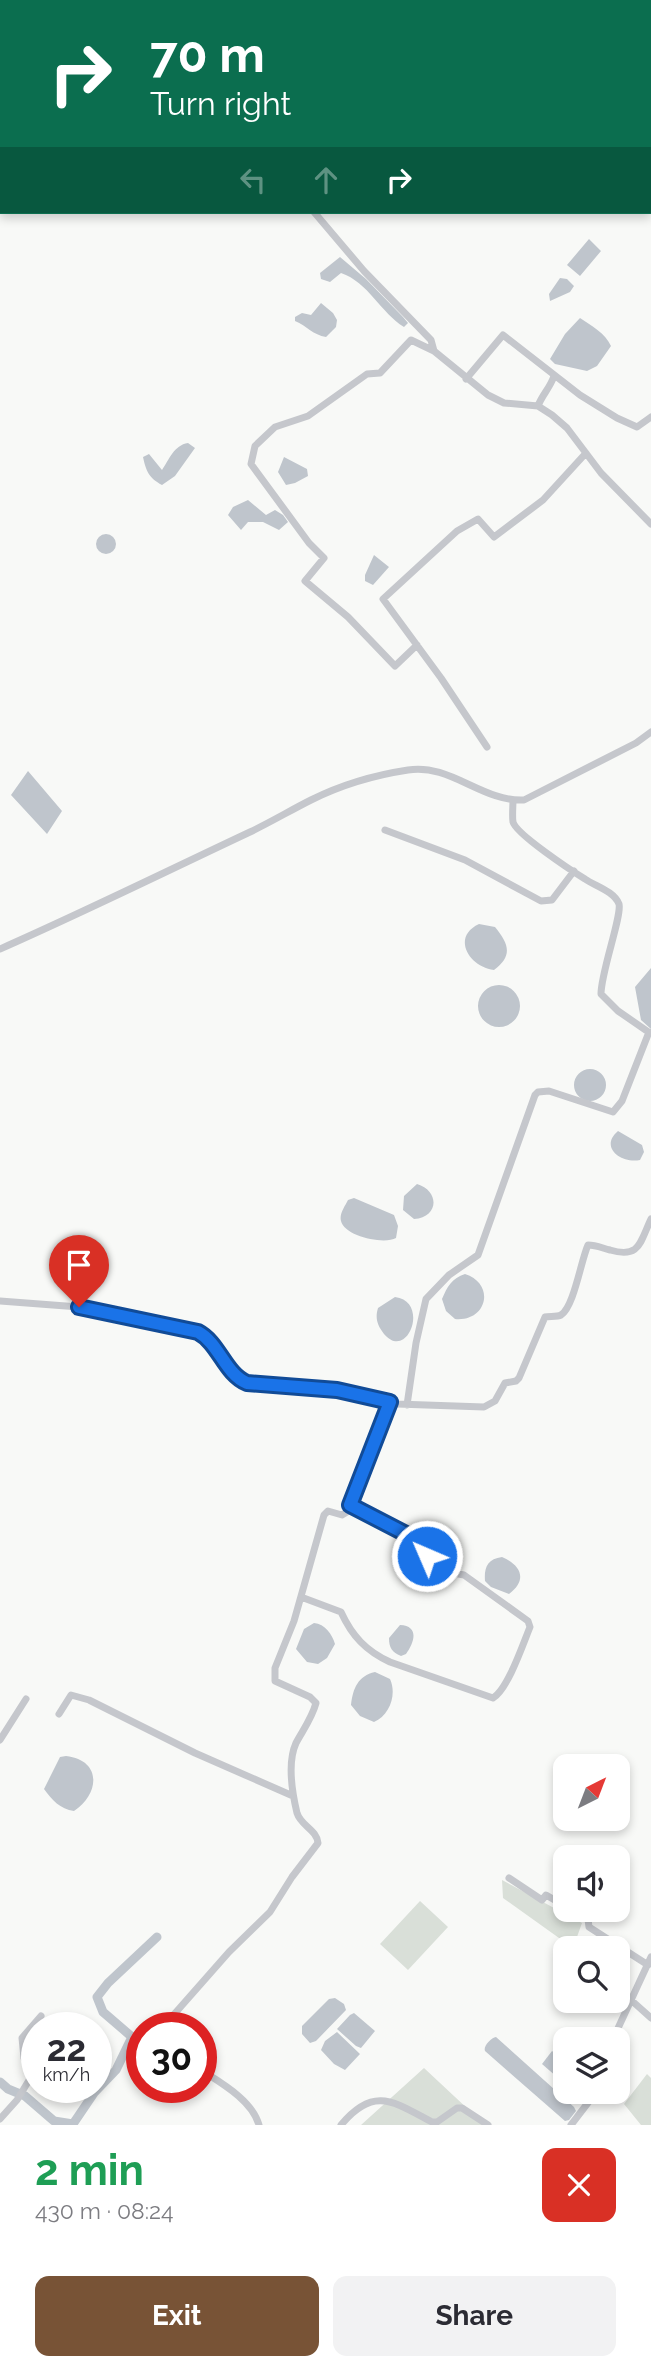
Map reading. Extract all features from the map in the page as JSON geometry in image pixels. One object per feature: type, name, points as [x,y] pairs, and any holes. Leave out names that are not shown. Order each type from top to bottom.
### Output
[{"type":"street","points":[[316,214],[363,271],[431,340],[434,351]]},
{"type":"street","points":[[466,379],[503,335],[554,376],[617,418],[637,427],[651,417]]},
{"type":"street","points":[[417,645],[396,666],[348,617],[304,581],[324,558],[309,543],[251,464],[255,446],[275,427],[308,416],[367,374],[380,373],[411,340],[434,351],[488,395],[504,402],[538,406],[567,428],[601,473],[651,524]]},
{"type":"street","points":[[538,406],[550,388],[554,376]]},
{"type":"street","points":[[487,747],[383,599],[457,531],[478,519],[494,537],[543,500],[586,453]]},
{"type":"street","points":[[0,949],[144,884],[313,799],[365,779],[408,770],[435,769],[513,804],[529,799],[565,777],[636,743],[651,732]]},
{"type":"street","points":[[407,1405],[426,1299],[449,1275],[478,1255],[535,1095],[549,1091],[613,1112],[622,1101],[650,1033],[618,1011],[601,994],[619,906],[617,900],[519,830],[513,822],[513,804]]},
{"type":"street","points":[[385,830],[465,860],[541,901],[552,900],[574,871]]},
{"type":"street","points":[[0,1301],[79,1307],[198,1332],[209,1340],[242,1381],[259,1385],[337,1390],[407,1405],[488,1406],[495,1401],[505,1383],[519,1378],[545,1317],[564,1312],[588,1245],[620,1253],[633,1252],[651,1219]]},
{"type":"street","points":[[176,2012],[229,1952],[270,1912],[292,1877],[316,1847],[317,1837],[298,1818],[293,1796],[292,1752],[316,1703],[310,1697],[279,1683],[274,1677],[275,1668],[294,1621],[324,1515],[328,1511],[342,1515],[347,1512],[390,1402]]},
{"type":"street","points":[[301,1597],[341,1612],[359,1642],[376,1656],[390,1662],[493,1698],[506,1680],[530,1627],[528,1621],[464,1574],[453,1573],[440,1567],[415,1548],[406,1534],[350,1505]]},
{"type":"street","points":[[59,1714],[71,1695],[89,1700],[206,1758],[293,1796]]},
{"type":"street","points":[[0,1740],[26,1699]]},
{"type":"street","points":[[509,1878],[542,1899],[546,1895],[553,1899]]},
{"type":"street","points":[[588,1922],[589,1927],[649,1961],[619,2027]]},
{"type":"street","points":[[631,2000],[651,2018]]},
{"type":"street","points":[[217,2081],[250,2109],[259,2125]]},
{"type":"street","points":[[0,2119],[21,2091]]},
{"type":"street","points":[[341,2125],[349,2115],[363,2106],[383,2099],[396,2102],[432,2122],[437,2122],[457,2108],[462,2108],[488,2125]]},
{"type":"street","points":[[572,2125],[587,2104]]},
{"type":"shaded area","points":[[589,239],[601,251],[580,276],[567,265]]},
{"type":"shaded area","points":[[340,257],[403,317],[408,323],[404,327],[351,277],[341,273],[330,282],[321,279],[320,273]]},
{"type":"shaded area","points":[[560,278],[567,279],[574,286],[570,292],[550,301],[549,294]]},
{"type":"shaded area","points":[[321,303],[337,320],[336,327],[326,337],[295,321],[295,317],[302,313],[311,315]]},
{"type":"shaded area","points":[[580,318],[602,334],[611,346],[597,366],[587,371],[555,364],[550,359],[565,334]]},
{"type":"shaded area","points":[[188,443],[195,448],[175,476],[162,485],[151,477],[143,457],[149,454],[162,470],[175,450]]},
{"type":"shaded area","points":[[284,457],[307,469],[308,476],[286,485],[278,472]]},
{"type":"shaded area","points":[[248,500],[266,515],[275,510],[288,522],[279,530],[263,522],[248,522],[241,530],[228,515],[233,507]]},
{"type":"shaded area","points":[[106,534],[113,537],[116,544],[113,551],[106,554],[99,551],[96,544],[99,537]]},
{"type":"shaded area","points":[[374,555],[389,567],[373,585],[365,581],[365,575]]},
{"type":"shaded area","points":[[28,771],[62,811],[47,834],[11,795]]},
{"type":"shaded area","points":[[479,924],[495,927],[506,944],[504,960],[494,970],[477,963],[467,951],[466,936]]},
{"type":"shaded area","points":[[651,968],[651,1029],[641,1020],[635,987]]},
{"type":"shaded area","points":[[499,985],[514,991],[520,1006],[514,1021],[499,1027],[484,1021],[478,1006],[484,991]]},
{"type":"shaded area","points":[[590,1069],[601,1074],[606,1085],[601,1096],[590,1101],[579,1096],[574,1085],[579,1074]]},
{"type":"shaded area","points":[[618,1131],[642,1145],[644,1152],[640,1160],[633,1161],[615,1153],[611,1143]]},
{"type":"shaded area","points":[[417,1184],[430,1192],[433,1203],[428,1214],[414,1219],[403,1210],[404,1196]]},
{"type":"shaded area","points":[[354,1198],[394,1215],[398,1226],[396,1238],[374,1240],[349,1231],[341,1218],[348,1200]]},
{"type":"shaded area","points":[[465,1274],[481,1286],[484,1301],[474,1315],[455,1319],[446,1311],[442,1299],[450,1284]]},
{"type":"shaded area","points":[[395,1297],[406,1301],[413,1318],[412,1328],[401,1341],[393,1341],[384,1334],[377,1318],[378,1308]]},
{"type":"shaded area","points":[[502,1557],[514,1564],[520,1573],[519,1583],[509,1594],[491,1587],[485,1581],[488,1565]]},
{"type":"shaded area","points":[[314,1623],[328,1630],[335,1644],[327,1658],[318,1664],[307,1662],[296,1649],[304,1629]]},
{"type":"shaded area","points":[[400,1625],[410,1628],[414,1636],[409,1650],[401,1656],[392,1649],[389,1638]]},
{"type":"shaded area","points":[[375,1672],[390,1679],[393,1691],[388,1709],[374,1722],[360,1716],[351,1705],[357,1684],[364,1676]]},
{"type":"shaded area","points":[[66,1756],[86,1764],[93,1779],[89,1796],[74,1811],[57,1803],[44,1789],[60,1757]]},
{"type":"shaded area","points":[[502,1880],[553,1907],[553,1922],[582,1923],[577,1936],[556,1936],[503,1898]]},
{"type":"shaded area","points":[[420,1901],[448,1927],[408,1970],[380,1944]]},
{"type":"shaded area","points":[[335,1998],[344,2004],[346,2010],[316,2041],[310,2043],[302,2034],[302,2026],[329,1999]]},
{"type":"shaded area","points":[[354,2013],[375,2031],[361,2048],[337,2029]]},
{"type":"shaded area","points":[[337,2032],[360,2054],[345,2070],[334,2064],[321,2050],[325,2041]]},
{"type":"shaded area","points":[[496,2037],[553,2088],[553,2104],[571,2104],[574,2107],[576,2111],[569,2120],[565,2121],[485,2051]]},
{"type":"shaded area","points":[[552,2051],[553,2052],[553,2074],[542,2064]]},
{"type":"shaded area","points":[[424,2068],[485,2125],[361,2125]]},
{"type":"shaded area","points":[[647,2074],[651,2078],[651,2125],[641,2125],[624,2104],[630,2104],[630,2096]]},
{"type":"waterway","points":[[0,2082],[8,2089],[25,2096],[54,2121],[73,2124],[94,2093],[116,2070],[132,2037],[103,2012],[97,1997],[108,1983],[157,1937]]},
{"type":"route","points":[[79,1307],[205,1335],[237,1377],[247,1383],[337,1390],[390,1402],[350,1505],[406,1534],[415,1548],[427,1556]]}]
